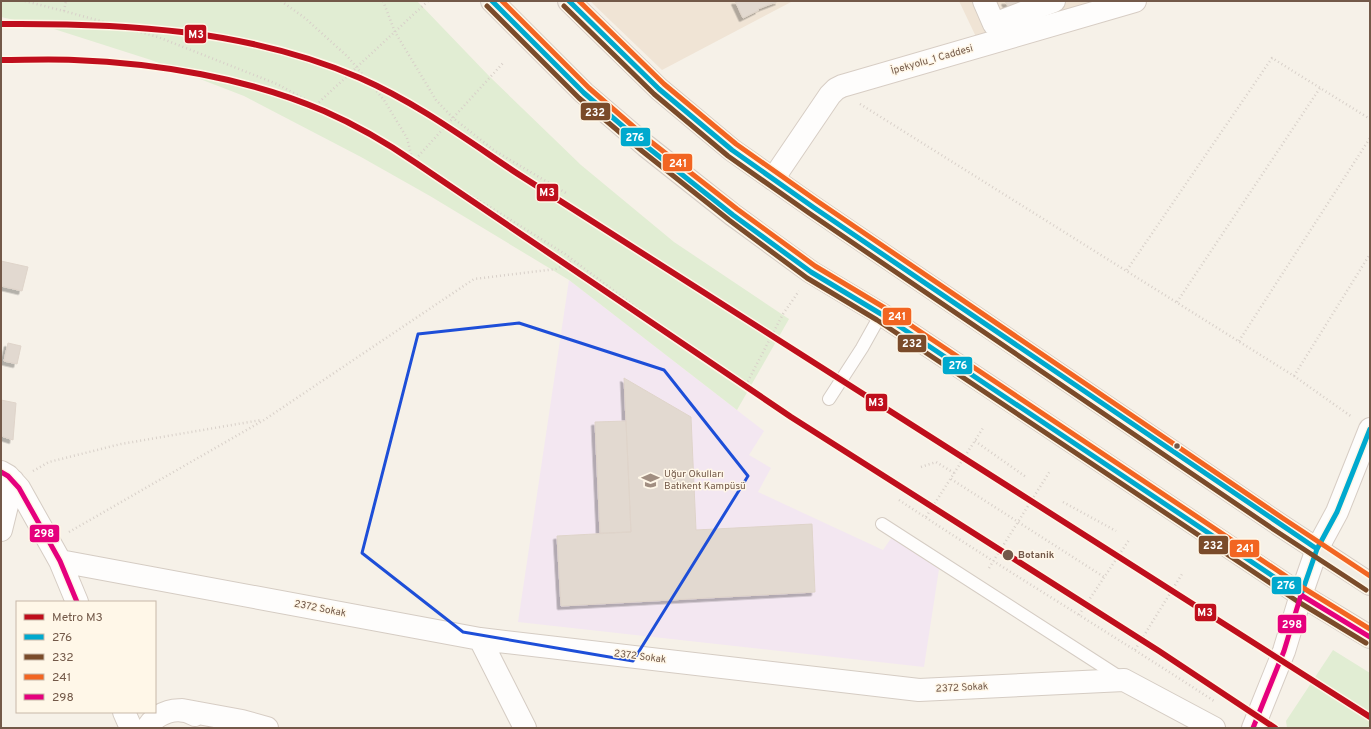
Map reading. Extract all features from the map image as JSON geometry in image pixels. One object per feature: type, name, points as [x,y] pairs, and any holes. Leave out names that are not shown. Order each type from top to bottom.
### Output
[{"type":"main road","points":[[492,1],[584,93],[640,142],[733,215],[811,272],[881,314],[1300,595],[1370,637]]},
{"type":"main road","points":[[569,1],[659,89],[732,150],[1267,516],[1370,584]]},
{"type":"street","points":[[984,1],[994,24],[1054,1]]},
{"type":"street","name":"İpekyolu_1 Caddesi","points":[[836,89],[1134,1]]},
{"type":"street","points":[[773,179],[812,120],[836,89]]},
{"type":"street","points":[[1253,728],[1284,651],[1300,595],[1317,549],[1337,512],[1370,429]]},
{"type":"street","points":[[1,530],[7,477]]},
{"type":"street","points":[[7,477],[18,488],[55,552],[77,601]]},
{"type":"street","name":"2372 Sokak","points":[[55,552],[480,639],[919,690],[1124,680]]},
{"type":"street","points":[[480,639],[525,728]]},
{"type":"street","points":[[1124,680],[1214,728]]},
{"type":"street","points":[[169,708],[193,714],[203,720],[209,728]]},
{"type":"street","points":[[147,728],[150,723],[169,708],[242,721],[267,728]]},
{"type":"street","points":[[124,713],[131,728]]},
{"type":"lane","points":[[829,400],[862,348],[881,314]]},
{"type":"lane","points":[[882,524],[1124,680]]},
{"type":"path","points":[[25,1],[165,40],[277,84],[351,124],[490,207],[573,260],[652,320],[740,381],[748,381],[783,314],[811,272]]},
{"type":"path","points":[[64,11],[66,1]]},
{"type":"path","points":[[281,1],[305,18],[348,57],[384,100],[407,138],[413,162]]},
{"type":"path","points":[[383,1],[395,32],[436,100],[453,118],[495,152],[566,193]]},
{"type":"path","points":[[316,105],[428,1]]},
{"type":"path","points":[[1126,270],[1272,58],[1370,119]]},
{"type":"path","points":[[413,162],[503,63]]},
{"type":"path","points":[[1177,302],[1320,88]]},
{"type":"path","points":[[836,89],[1294,376],[1370,429]]},
{"type":"path","points":[[1239,341],[1370,138]]},
{"type":"path","points":[[1294,376],[1370,254]]},
{"type":"path","points":[[55,552],[264,420],[474,279],[556,269],[573,260]]},
{"type":"path","points":[[7,477],[49,462],[107,447],[264,420]]},
{"type":"path","points":[[926,518],[983,428]]},
{"type":"path","points":[[975,441],[1026,477]]},
{"type":"path","points":[[921,467],[936,462],[954,473]]},
{"type":"path","points":[[989,568],[1050,470]]},
{"type":"path","points":[[951,479],[1104,577]]},
{"type":"path","points":[[899,500],[993,562],[1080,615],[1199,691]]},
{"type":"path","points":[[1063,502],[1116,531]]},
{"type":"path","points":[[1080,615],[1129,540]]},
{"type":"path","points":[[1117,558],[1172,591]]},
{"type":"path","points":[[1135,650],[1182,574]]},
{"type":"highlighted area","points":[[519,323],[664,370],[748,476],[633,661],[463,632],[362,553],[418,334]]},
{"type":"shaded area","points":[[590,1],[793,1],[662,70]]},
{"type":"shaded area","points":[[959,1],[1098,1],[978,41]]},
{"type":"shaded area","name":"Uğur Okulları Batıkent Kampüsü","points":[[569,280],[764,431],[749,455],[771,468],[758,492],[883,550],[892,537],[939,569],[924,667],[518,622]]},
{"type":"green space","points":[[1,1],[417,1],[490,77],[581,165],[674,242],[789,319],[737,410],[569,280],[430,196],[361,157],[244,96],[151,60],[54,29],[1,17]]},
{"type":"green space","points":[[1333,650],[1370,673],[1370,728],[1287,728],[1286,721]]},
{"type":"building","points":[[735,1],[779,1],[758,9],[759,10],[743,18]]},
{"type":"building","points":[[1005,1],[1034,1],[1011,12]]},
{"type":"building","points":[[1,261],[28,267],[22,291],[1,286]]},
{"type":"building","points":[[8,343],[21,346],[17,364],[4,361]]},
{"type":"building","points":[[624,378],[691,417],[696,530],[812,524],[815,592],[561,606],[557,536],[631,532]]},
{"type":"building","points":[[1,400],[16,403],[13,440],[1,436]]},
{"type":"building","points":[[626,421],[631,532],[600,533],[595,422]]},
{"type":"metro line","name":"M3","points":[[1,24],[93,25],[184,32],[229,39],[273,49],[317,62],[360,78],[381,88],[422,110],[518,174],[1370,717]]},
{"type":"metro line","name":"M3","points":[[1,60],[65,60],[105,62],[201,74],[233,81],[295,99],[360,128],[383,141],[791,417],[1159,651],[1275,728]]},
{"type":"transit line","name":"276","points":[[492,1],[584,93],[646,146],[733,215],[811,272],[881,314],[1301,595],[1317,549],[1337,512],[1370,429]]},
{"type":"transit line","name":"241","points":[[502,1],[589,88],[650,141],[737,209],[815,266],[885,308],[1305,589],[1370,629]]},
{"type":"transit line","name":"276","points":[[569,1],[659,89],[732,150],[813,207],[1317,549]]},
{"type":"transit line","name":"241","points":[[579,1],[664,84],[736,144],[817,201],[1370,576]]},
{"type":"transit line","name":"232","points":[[487,6],[579,98],[642,151],[729,220],[807,278],[877,320],[1297,601],[1366,643]]},
{"type":"transit line","name":"232","points":[[564,6],[654,94],[728,156],[809,213],[1276,531],[1366,590]]},
{"type":"transit line","name":"298","points":[[1,472],[8,476],[19,488],[60,561],[77,601]]},
{"type":"transit line","name":"298","points":[[1253,728],[1284,651],[1301,595],[1370,637]]},
{"type":"place","name":"Uğur Okulları Batıkent Kampüsü","points":[[651,480]]},
{"type":"place","name":"Botanik","points":[[1008,555]]}]
